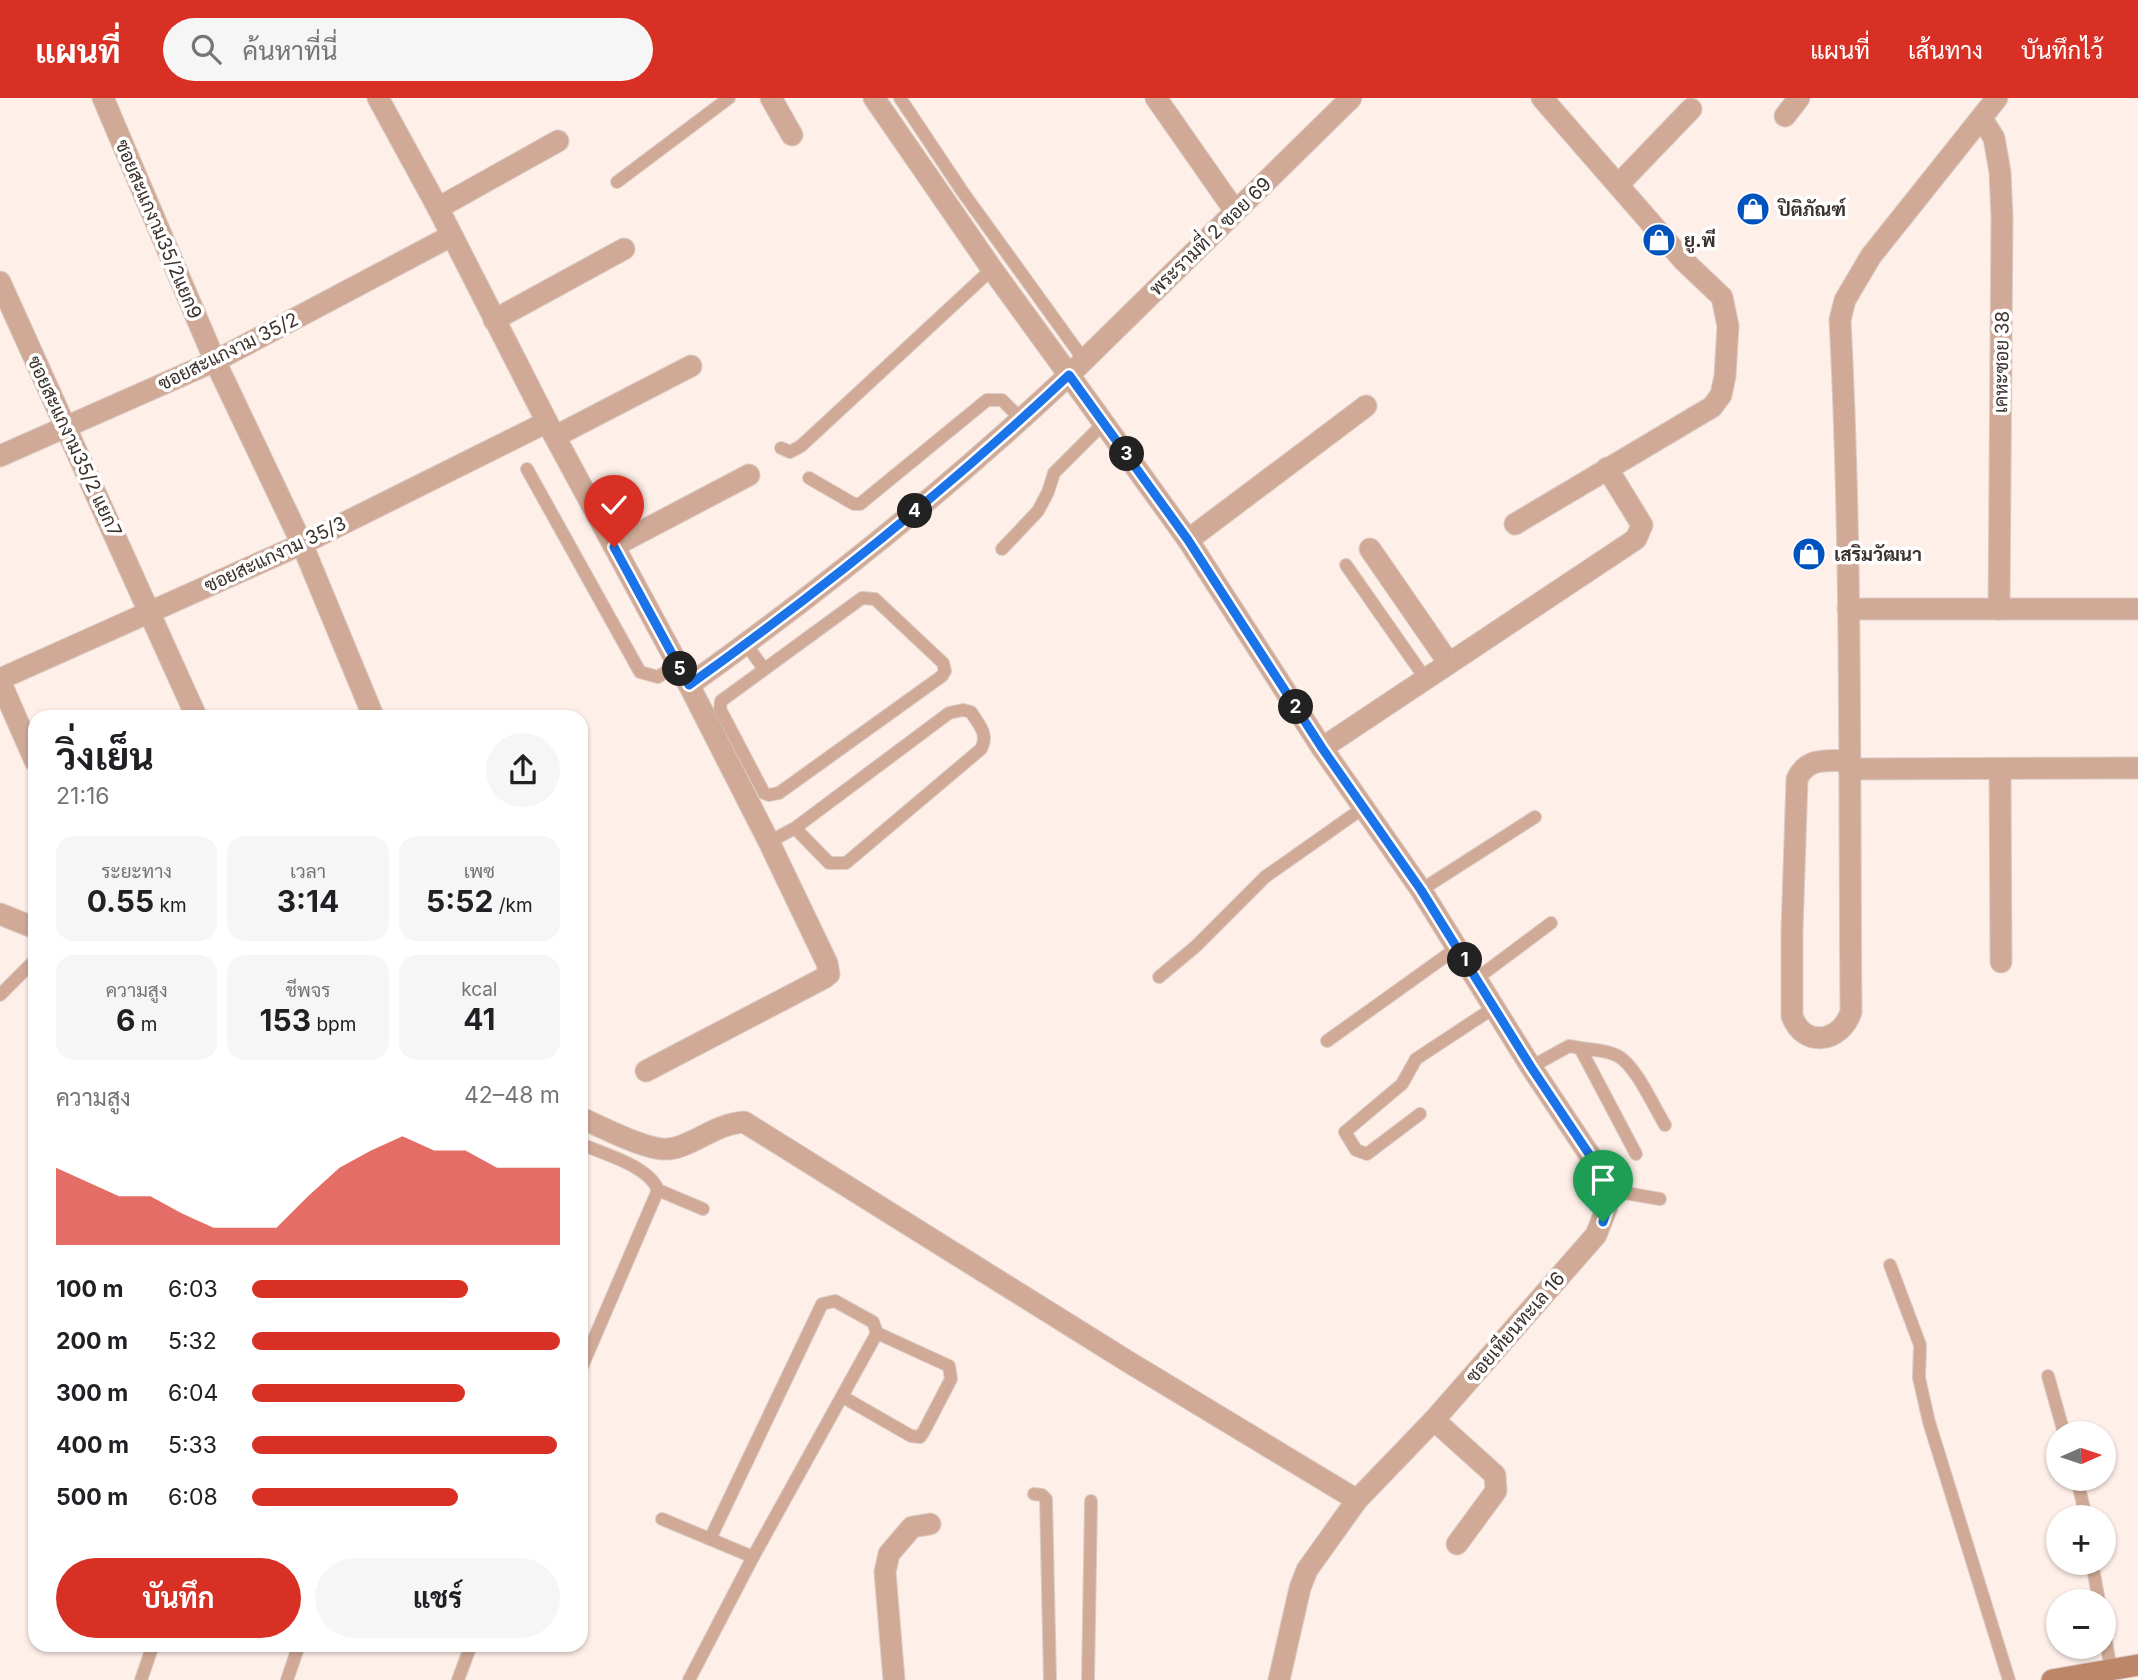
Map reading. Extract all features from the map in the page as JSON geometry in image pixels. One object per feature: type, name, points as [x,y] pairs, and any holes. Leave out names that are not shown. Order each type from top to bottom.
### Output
[{"type":"main road","points":[[2052,1680],[2138,1665]]},
{"type":"street","name":"ซอยสะแกงาม35/2แยก9","points":[[103,98],[215,361],[302,544],[371,710]]},
{"type":"street","points":[[379,98],[551,429],[689,685],[827,963],[829,974],[824,978],[646,1071]]},
{"type":"street","points":[[771,98],[792,135]]},
{"type":"street","points":[[874,98],[992,269],[1077,367],[1104,423],[1188,540],[1322,748],[1421,890],[1531,1067],[1605,1178],[1608,1190]]},
{"type":"street","points":[[1156,98],[1235,211]]},
{"type":"street","points":[[1515,524],[1712,407],[1721,396],[1728,326],[1722,297],[1684,261],[1542,98]]},
{"type":"street","points":[[1785,116],[1799,98]]},
{"type":"street","points":[[1997,98],[1871,256],[1845,300],[1840,320],[1846,463],[1848,609],[1849,764],[1851,1012],[1847,1026],[1837,1033],[1820,1038],[1807,1037],[1797,1029],[1792,1016],[1792,931],[1797,779],[1802,768],[1811,762],[1849,764],[2000,769],[2138,768]]},
{"type":"street","name":"พระรามที่ 2 ซอย 69","points":[[689,685],[880,540],[1022,420],[1235,211],[1340,102]]},
{"type":"street","points":[[1618,185],[1692,109]]},
{"type":"street","name":"เคหะซอย 38","points":[[1982,118],[1994,138],[2002,205],[1999,609]]},
{"type":"street","points":[[438,208],[558,141]]},
{"type":"street","name":"ซอยสะแกงาม 35/2","points":[[0,456],[215,361],[451,236]]},
{"type":"street","points":[[494,320],[624,249]]},
{"type":"street","name":"ซอยสะแกงาม35/2 แยก7","points":[[0,282],[194,710]]},
{"type":"street","name":"ซอยสะแกงาม 35/3","points":[[0,680],[691,366]]},
{"type":"street","points":[[1188,540],[1366,406]]},
{"type":"street","points":[[1322,748],[1636,539],[1642,525],[1607,468]]},
{"type":"street","points":[[614,547],[748,475]]},
{"type":"street","points":[[1370,549],[1448,662]]},
{"type":"street","points":[[1848,609],[2138,609]]},
{"type":"street","points":[[0,680],[28,745]]},
{"type":"street","points":[[2000,769],[2001,962]]},
{"type":"street","points":[[0,914],[28,925]]},
{"type":"street","points":[[588,1121],[646,1145],[669,1149],[720,1127],[744,1122],[1115,1354],[1357,1500]]},
{"type":"street","name":"ซอยเทียนทะเล 16","points":[[1279,1680],[1300,1588],[1307,1570],[1357,1500],[1434,1420],[1596,1235],[1608,1207],[1608,1190]]},
{"type":"street","points":[[1434,1420],[1495,1475],[1497,1483],[1496,1491],[1457,1544]]},
{"type":"street","points":[[894,1680],[885,1572],[889,1554],[912,1527],[930,1524]]},
{"type":"lane","points":[[617,183],[729,98]]},
{"type":"lane","points":[[901,98],[1077,367]]},
{"type":"lane","points":[[781,448],[790,452],[801,446],[992,269]]},
{"type":"lane","points":[[809,478],[854,504],[860,504],[987,400],[1002,400],[1022,420]]},
{"type":"lane","points":[[1002,549],[1038,511],[1054,473],[1104,423]]},
{"type":"lane","points":[[527,469],[640,672],[658,677],[677,664]]},
{"type":"lane","points":[[1346,565],[1425,678]]},
{"type":"lane","points":[[862,598],[868,598],[875,599],[930,650],[943,663],[945,671],[942,676],[774,795],[764,793],[719,706],[721,701],[764,669],[862,598]]},
{"type":"lane","points":[[746,644],[764,669]]},
{"type":"lane","points":[[769,842],[795,828],[949,713],[963,710],[971,712],[985,735],[981,749],[846,863],[829,863],[795,828]]},
{"type":"lane","points":[[1159,977],[1195,947],[1265,877],[1363,808]]},
{"type":"lane","points":[[1421,890],[1535,817]]},
{"type":"lane","points":[[1476,979],[1552,923]]},
{"type":"lane","points":[[1327,1041],[1457,948]]},
{"type":"lane","points":[[0,995],[28,967]]},
{"type":"lane","points":[[1420,1114],[1367,1154],[1356,1150],[1345,1132],[1402,1084],[1416,1059],[1495,1007]]},
{"type":"lane","points":[[1531,1067],[1569,1046],[1609,1052],[1621,1057],[1631,1068],[1665,1125]]},
{"type":"lane","points":[[1580,1048],[1636,1154]]},
{"type":"lane","points":[[588,1147],[642,1171],[652,1178],[658,1191],[704,1209]]},
{"type":"lane","points":[[1608,1190],[1660,1199]]},
{"type":"lane","points":[[588,1353],[658,1191]]},
{"type":"lane","points":[[1889,1265],[1920,1345],[1919,1378],[1929,1422],[2009,1680]]},
{"type":"lane","points":[[710,1539],[822,1304],[835,1301],[873,1322],[877,1333],[949,1366],[951,1379],[920,1437],[911,1436],[843,1397]]},
{"type":"lane","points":[[689,1680],[753,1557],[877,1333]]},
{"type":"lane","points":[[2048,1376],[2061,1421]]},
{"type":"lane","points":[[1034,1494],[1042,1495],[1045,1499],[1050,1680]]},
{"type":"lane","points":[[1088,1680],[1091,1501]]},
{"type":"lane","points":[[662,1518],[753,1557]]},
{"type":"lane","points":[[141,1680],[151,1652]]},
{"type":"lane","points":[[287,1680],[297,1652]]},
{"type":"lane","points":[[458,1680],[468,1652]]},
{"type":"lane","points":[[2109,1659],[2111,1670]]},
{"type":"place","name":"ปิติภัณฑ์","points":[[1753,209]]},
{"type":"place","name":"ยู.พี","points":[[1659,240]]},
{"type":"place","name":"เสริมวัฒนา","points":[[1809,554]]},
{"type":"route","points":[[614,547],[689,685],[880,540],[1022,420],[1069,375],[1188,540],[1322,748],[1421,890],[1531,1067],[1605,1178],[1608,1207],[1603,1222]]}]
